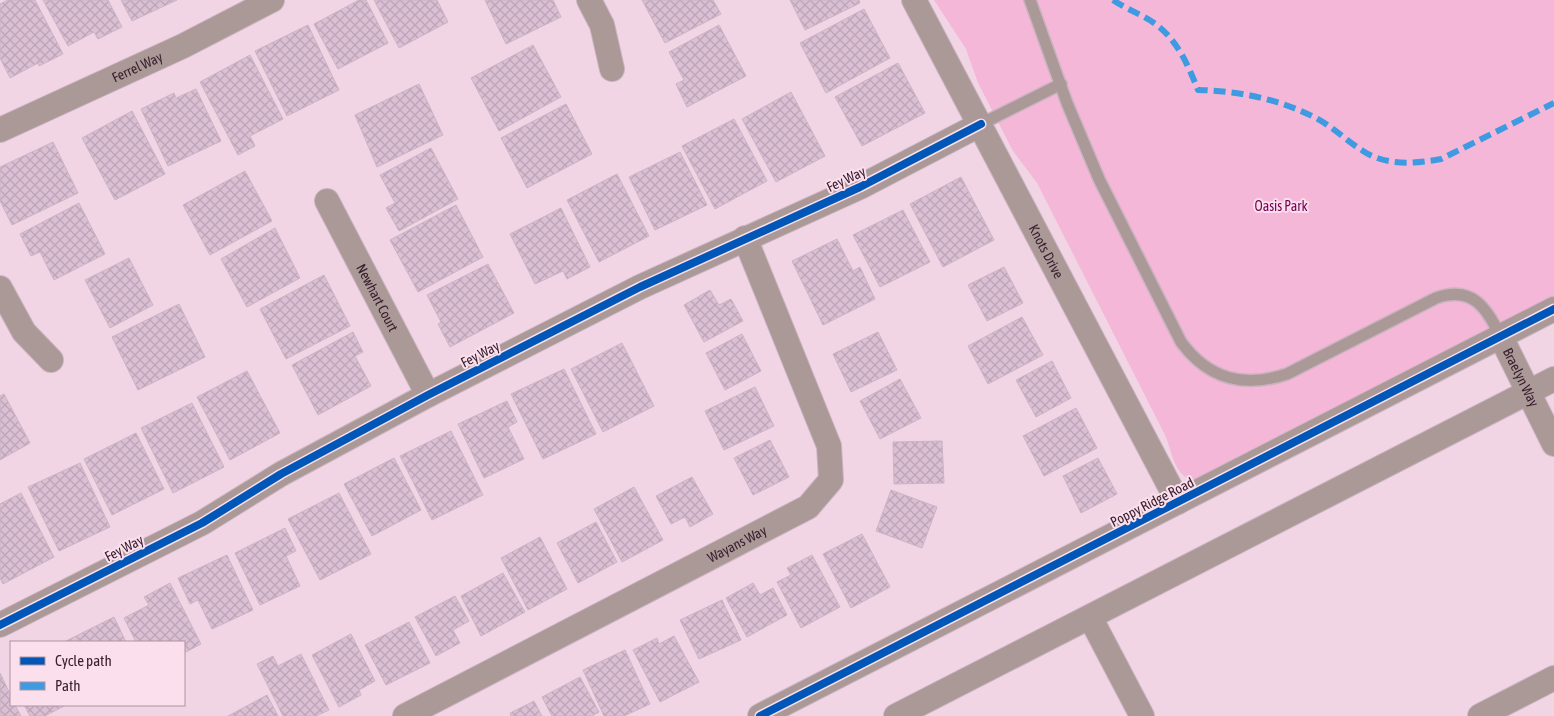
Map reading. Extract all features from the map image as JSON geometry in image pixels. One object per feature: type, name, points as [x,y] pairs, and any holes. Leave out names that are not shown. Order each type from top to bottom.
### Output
[{"type":"street","name":"Ferrel Way","points":[[0,130],[183,46],[272,0]]},
{"type":"street","points":[[589,0],[602,26],[612,69]]},
{"type":"street","name":"Knots Drive","points":[[914,0],[981,124],[1178,502]]},
{"type":"street","name":"Fey Way","points":[[0,626],[202,523],[281,474],[428,395],[640,287],[744,238],[860,187],[981,124]]},
{"type":"street","name":"Newhart Court","points":[[327,201],[428,395]]},
{"type":"street","name":"Wayans Way","points":[[406,716],[808,507],[831,480],[829,446],[744,238]]},
{"type":"street","points":[[0,288],[24,332],[51,360]]},
{"type":"street","name":"Poppy Ridge Road","points":[[760,716],[1554,309]]},
{"type":"street","name":"Braelyn Way","points":[[1501,337],[1554,444]]},
{"type":"street","points":[[896,716],[1554,378]]},
{"type":"street","points":[[1090,617],[1142,716]]},
{"type":"street","points":[[1480,716],[1554,678]]},
{"type":"lane","points":[[1030,0],[1060,84],[1099,179],[1181,342],[1190,354],[1213,372],[1241,381],[1272,379],[1287,374],[1445,295],[1465,296],[1480,304],[1486,310],[1501,337]]},
{"type":"lane","points":[[981,124],[1060,84]]},
{"type":"green space","name":"Oasis Park","points":[[934,0],[1554,0],[1554,297],[1195,482],[1188,479],[1178,469],[1165,435],[1037,183],[1013,151],[978,83],[966,49]]},
{"type":"building","points":[[8,0],[35,0],[63,54],[39,66],[38,63],[10,78],[0,58],[0,4]]},
{"type":"building","points":[[43,0],[108,0],[122,27],[98,39],[94,32],[68,46]]},
{"type":"building","points":[[121,0],[177,0],[132,21]]},
{"type":"building","points":[[359,0],[366,0],[388,43],[338,69],[314,24]]},
{"type":"building","points":[[374,0],[437,0],[448,22],[399,48]]},
{"type":"building","points":[[485,0],[553,0],[561,17],[506,44]]},
{"type":"building","points":[[642,0],[713,0],[721,14],[665,43]]},
{"type":"building","points":[[790,0],[859,0],[860,3],[805,30]]},
{"type":"building","points":[[864,9],[890,58],[826,93],[800,43]]},
{"type":"building","points":[[308,25],[339,90],[287,116],[255,51]]},
{"type":"building","points":[[719,25],[746,76],[687,107],[676,84],[684,80],[669,52]]},
{"type":"building","points":[[533,45],[561,97],[499,131],[471,78]]},
{"type":"building","points":[[250,55],[283,119],[250,136],[255,146],[238,155],[200,82]]},
{"type":"building","points":[[898,63],[925,113],[862,146],[835,97]]},
{"type":"building","points":[[419,84],[443,135],[377,167],[355,115]]},
{"type":"building","points":[[196,89],[221,141],[168,166],[141,109],[174,93],[176,98]]},
{"type":"building","points":[[791,92],[825,156],[776,182],[742,119]]},
{"type":"building","points":[[566,104],[592,154],[527,188],[501,138]]},
{"type":"building","points":[[132,111],[165,174],[115,200],[82,138]]},
{"type":"building","points":[[734,119],[767,181],[715,209],[682,146]]},
{"type":"building","points":[[53,142],[78,193],[12,225],[0,201],[0,167]]},
{"type":"building","points":[[431,148],[458,199],[399,231],[386,208],[395,203],[380,175]]},
{"type":"building","points":[[680,152],[707,205],[655,230],[629,177]]},
{"type":"building","points":[[245,171],[272,221],[210,255],[183,205]]},
{"type":"building","points":[[617,174],[649,236],[599,262],[567,200]]},
{"type":"building","points":[[961,177],[994,240],[943,267],[910,204]]},
{"type":"building","points":[[79,203],[105,254],[54,280],[40,252],[31,256],[20,234]]},
{"type":"building","points":[[456,205],[483,257],[418,292],[390,240]]},
{"type":"building","points":[[561,208],[590,267],[567,279],[563,271],[535,284],[510,234]]},
{"type":"building","points":[[903,210],[930,262],[880,287],[853,235]]},
{"type":"building","points":[[275,228],[300,278],[247,307],[221,259]]},
{"type":"building","points":[[837,239],[853,271],[860,267],[875,299],[823,325],[792,261]]},
{"type":"building","points":[[129,258],[153,305],[110,328],[85,280]]},
{"type":"building","points":[[488,264],[514,313],[450,347],[438,324],[441,322],[427,295]]},
{"type":"building","points":[[1004,267],[1023,303],[987,321],[968,285]]},
{"type":"building","points":[[324,275],[350,326],[286,359],[260,309]]},
{"type":"building","points":[[710,290],[719,305],[731,299],[743,321],[704,342],[684,305]]},
{"type":"building","points":[[179,304],[205,357],[138,390],[112,337]]},
{"type":"building","points":[[1022,317],[1043,355],[988,384],[968,346]]},
{"type":"building","points":[[353,332],[363,352],[355,356],[371,386],[318,415],[292,365]]},
{"type":"building","points":[[878,332],[897,370],[851,392],[833,354]]},
{"type":"building","points":[[742,334],[761,371],[725,390],[706,353]]},
{"type":"building","points":[[622,343],[654,406],[603,432],[571,369]]},
{"type":"building","points":[[1052,361],[1071,398],[1036,417],[1016,380]]},
{"type":"building","points":[[564,369],[596,434],[543,459],[511,394]]},
{"type":"building","points":[[247,371],[280,433],[230,460],[197,397]]},
{"type":"building","points":[[900,379],[921,418],[880,439],[860,401]]},
{"type":"building","points":[[755,387],[774,426],[724,450],[705,411]]},
{"type":"building","points":[[4,394],[30,443],[0,460],[0,396]]},
{"type":"building","points":[[507,401],[517,422],[508,427],[524,459],[484,478],[458,424]]},
{"type":"building","points":[[192,403],[224,467],[173,493],[141,428]]},
{"type":"building","points":[[1076,408],[1097,448],[1044,476],[1023,436]]},
{"type":"building","points":[[451,431],[483,495],[432,520],[400,456]]},
{"type":"building","points":[[136,433],[164,489],[112,515],[84,459]]},
{"type":"building","points":[[770,440],[789,477],[753,495],[734,458]]},
{"type":"building","points":[[942,441],[944,483],[894,484],[893,442]]},
{"type":"building","points":[[394,458],[421,510],[372,536],[344,484]]},
{"type":"building","points":[[1098,458],[1117,494],[1081,513],[1063,476]]},
{"type":"building","points":[[80,463],[110,527],[59,551],[28,487]]},
{"type":"building","points":[[692,477],[713,514],[690,527],[685,517],[671,524],[656,496]]},
{"type":"building","points":[[634,487],[663,540],[622,562],[594,509]]},
{"type":"building","points":[[891,490],[937,507],[922,548],[876,531]]},
{"type":"building","points":[[21,493],[54,557],[3,584],[0,578],[0,504]]},
{"type":"building","points":[[339,493],[371,554],[320,580],[288,519]]},
{"type":"building","points":[[596,522],[617,562],[578,583],[557,543]]},
{"type":"building","points":[[285,528],[296,551],[286,556],[300,586],[260,605],[235,553]]},
{"type":"building","points":[[862,534],[890,587],[851,608],[823,554]]},
{"type":"building","points":[[540,537],[567,589],[528,610],[501,558]]},
{"type":"building","points":[[227,555],[253,610],[212,629],[198,600],[190,604],[178,578]]},
{"type":"building","points":[[812,555],[840,607],[801,628],[777,582],[791,575],[787,568]]},
{"type":"building","points":[[503,573],[525,612],[481,636],[461,596]]},
{"type":"building","points":[[170,583],[201,644],[185,652],[185,641],[136,641],[124,618],[149,605],[144,597]]},
{"type":"building","points":[[753,583],[760,595],[773,588],[787,615],[747,637],[726,598]]},
{"type":"building","points":[[455,596],[469,621],[453,630],[460,643],[436,656],[415,617]]},
{"type":"building","points":[[722,600],[741,640],[699,659],[680,620]]},
{"type":"building","points":[[114,617],[126,641],[66,641]]},
{"type":"building","points":[[409,622],[430,663],[386,685],[365,645]]},
{"type":"building","points":[[351,634],[375,681],[359,690],[361,695],[339,707],[312,655]]},
{"type":"building","points":[[674,636],[699,682],[660,702],[633,650],[657,638],[659,644]]},
{"type":"building","points":[[625,650],[650,704],[624,716],[604,716],[583,670]]},
{"type":"building","points":[[301,654],[329,710],[316,716],[283,716],[257,664],[273,656],[278,666]]},
{"type":"building","points":[[0,673],[10,694],[10,706],[16,706],[21,716],[0,716]]},
{"type":"building","points":[[580,677],[599,712],[592,716],[552,716],[542,697]]},
{"type":"building","points":[[267,695],[278,716],[228,716]]},
{"type":"building","points":[[534,701],[542,716],[511,716],[510,713]]},
{"type":"building","points":[[25,706],[64,706],[45,716],[30,716]]},
{"type":"marked path","points":[[1113,0],[1162,29],[1186,62],[1198,90],[1244,94],[1302,111],[1316,118],[1363,151],[1381,159],[1411,163],[1441,159],[1554,103]]},
{"type":"cycle path","points":[[0,625],[202,523],[281,474],[428,395],[640,287],[860,187],[981,124]]},
{"type":"cycle path","points":[[760,716],[1554,309]]}]
